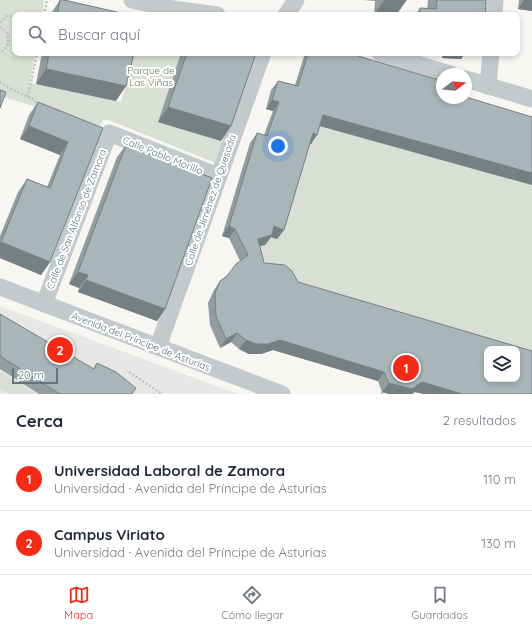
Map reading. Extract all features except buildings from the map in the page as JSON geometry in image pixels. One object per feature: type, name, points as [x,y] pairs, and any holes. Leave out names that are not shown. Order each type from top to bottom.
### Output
[{"type":"street","points":[[132,0],[196,12]]},
{"type":"street","points":[[288,12],[296,0]]},
{"type":"street","points":[[494,12],[495,0]]},
{"type":"street","name":"Calle de Jiménez de Quesada","points":[[158,347],[262,56]]},
{"type":"street","points":[[390,56],[436,70]]},
{"type":"street","points":[[488,86],[491,56]]},
{"type":"street","points":[[472,81],[532,99]]},
{"type":"street","name":"Calle Pablo Morillo","points":[[109,133],[218,176]]},
{"type":"street","name":"Calle de San Alfonso de Zamora","points":[[44,304],[109,133]]},
{"type":"street","name":"Avenida del Príncipe de Asturias","points":[[0,287],[282,394]]},
{"type":"path","points":[[45,12],[47,0]]},
{"type":"path","points":[[0,22],[7,16],[12,16]]},
{"type":"path","points":[[0,27],[5,30],[9,37],[8,46],[3,51],[0,51]]},
{"type":"path","points":[[28,97],[35,56]]},
{"type":"path","points":[[0,82],[43,106]]},
{"type":"path","points":[[129,372],[162,394]]},
{"type":"shaded area","points":[[0,306],[238,394],[0,394]]},
{"type":"green space","name":"Parque de Las Viñas","points":[[0,0],[44,0],[42,12],[12,12],[12,56],[34,56],[30,83],[121,102],[133,56],[180,56],[158,122],[226,143],[218,164],[109,120],[103,120],[100,126],[0,96]]},
{"type":"green space","points":[[316,125],[532,185],[532,362],[520,352],[520,346],[505,346],[291,292],[255,260],[251,248]]},
{"type":"green space","points":[[0,371],[36,394],[9,394],[0,389]]},
{"type":"place","name":"Campus Viriato","points":[[60,350]]},
{"type":"place","name":"Universidad Laboral de Zamora","points":[[406,368]]}]
